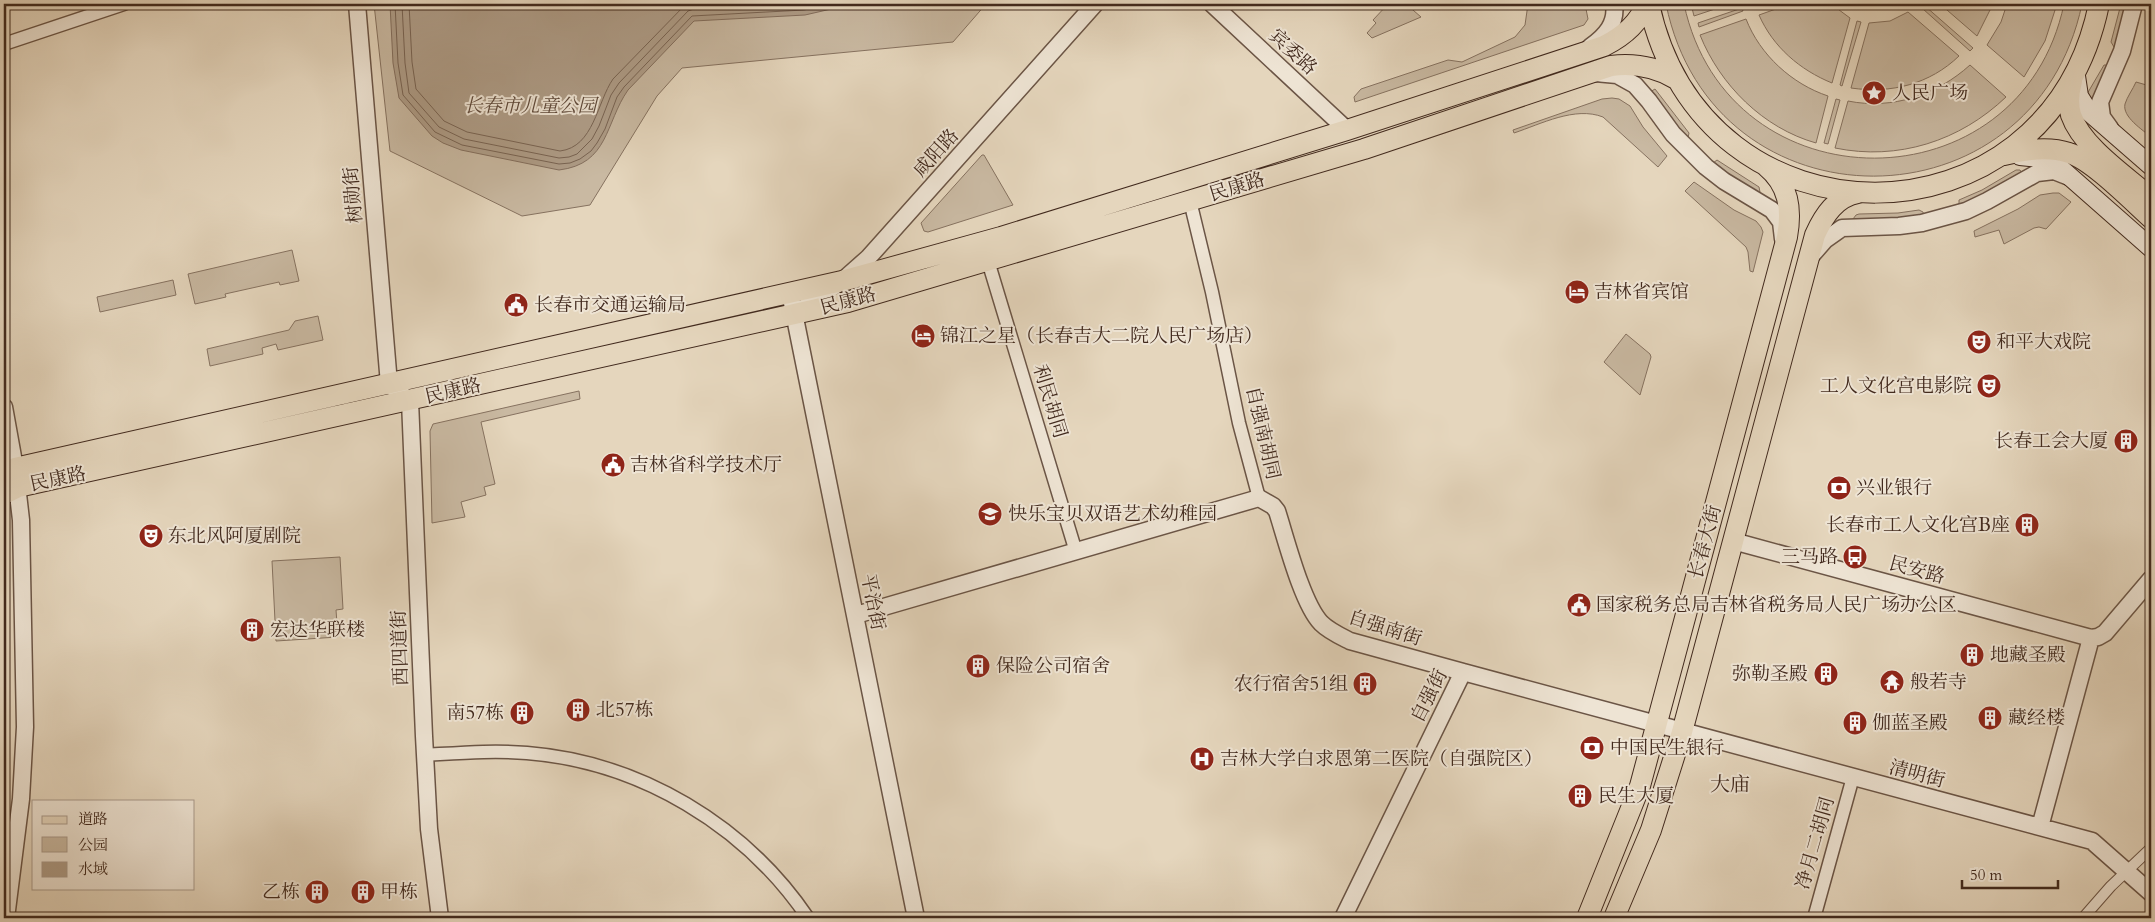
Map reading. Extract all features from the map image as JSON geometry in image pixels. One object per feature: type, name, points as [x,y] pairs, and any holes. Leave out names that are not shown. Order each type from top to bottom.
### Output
[{"type":"main road","name":"民康路","points":[[10,481],[390,384],[842,281],[1001,237],[1347,130],[1604,46],[1620,37],[1634,23],[1648,4]]},
{"type":"main road","points":[[1648,4],[1659,42],[1676,79],[1699,112],[1713,127],[1744,153],[1766,166],[1816,186],[1858,193],[1896,192],[1935,185],[1954,179],[1994,159],[2037,124],[2057,101],[2076,70],[2090,40],[2099,4]]},
{"type":"main road","name":"民康路","points":[[10,481],[410,401],[848,302],[1364,149],[1611,66],[1635,65],[1661,71],[1676,79]]},
{"type":"main road","points":[[2076,70],[2076,87],[2082,104],[2151,166]]},
{"type":"main road","points":[[2076,70],[2069,104],[2075,124],[2095,148],[2151,198]]},
{"type":"main road","points":[[1994,159],[2039,149],[2070,153],[2086,162],[2151,218]]},
{"type":"main road","points":[[1994,159],[2028,155],[2040,158],[2059,167],[2151,248]]},
{"type":"main road","name":"长春大街","points":[[1587,918],[1636,795],[1783,251],[1790,216],[1788,196],[1779,178],[1766,166]]},
{"type":"main road","name":"长春大街","points":[[1614,918],[1651,830],[1682,732],[1816,235],[1823,218],[1841,200],[1858,193]]},
{"type":"street","points":[[4,44],[124,4]]},
{"type":"street","name":"树勋街","points":[[357,4],[390,384]]},
{"type":"street","name":"咸阳路","points":[[794,315],[842,281],[881,244],[1094,4]]},
{"type":"street","name":"宾委路","points":[[1212,4],[1347,130]]},
{"type":"street","points":[[1581,53],[1597,42],[1611,27],[1614,18],[1614,4]]},
{"type":"street","points":[[2116,136],[2102,117],[2100,102],[2122,51],[2134,4]]},
{"type":"street","points":[[1590,72],[1617,76],[1635,85],[1673,134],[1706,167],[1772,210],[1781,222],[1783,251]]},
{"type":"street","points":[[1808,260],[1825,240],[1842,228],[1899,226],[1944,218],[1987,201],[2037,173],[2054,171],[2075,181]]},
{"type":"street","name":"自强南胡同","points":[[856,615],[1259,498],[1239,423],[1212,292],[1190,201]]},
{"type":"street","name":"利民胡同","points":[[988,261],[1076,552]]},
{"type":"street","name":"平治街","points":[[790,293],[916,918]]},
{"type":"street","points":[[390,384],[410,401]]},
{"type":"street","name":"西四道街","points":[[410,401],[429,829],[440,918]]},
{"type":"street","points":[[4,406],[10,481],[21,520],[25,727],[21,799],[6,918]]},
{"type":"street","name":"自强南街","points":[[1259,498],[1273,506],[1277,511],[1308,604],[1322,624],[1350,641],[1462,672]]},
{"type":"street","name":"民安路","points":[[1733,541],[2091,638]]},
{"type":"street","points":[[2040,827],[2091,638],[2098,637],[2104,633],[2151,579]]},
{"type":"street","name":"自强街","points":[[1344,918],[1462,672],[1656,724]]},
{"type":"street","name":"清明街","points":[[1656,724],[2092,841],[2151,892]]},
{"type":"street","points":[[425,755],[500,752],[528,753],[583,762],[635,779],[684,802],[727,831],[766,866],[808,918]]},
{"type":"street","name":"净月二胡同","points":[[1814,918],[1853,777]]},
{"type":"street","points":[[2083,918],[2111,886],[2128,872],[2151,848]]},
{"type":"green space","name":"长春市儿童公园","points":[[374,4],[986,4],[953,42],[682,68],[657,96],[590,205],[522,216],[390,151]]},
{"type":"green space","points":[[1388,4],[1406,4],[1421,17],[1372,38],[1367,33],[1376,23],[1373,20]]},
{"type":"green space","points":[[1528,4],[1585,4],[1588,19],[1584,25],[1355,102],[1354,97],[1361,89],[1448,60],[1462,62],[1515,37],[1525,25]]},
{"type":"green space","points":[[1666,4],[1684,4],[1711,72],[1756,120],[1812,149],[1874,158],[1936,148],[1993,119],[2037,71],[2064,4],[2082,4],[2052,79],[2003,133],[1942,165],[1874,176],[1806,165],[1744,133],[1695,79]]},
{"type":"green space","points":[[1691,4],[1730,4],[1694,16]]},
{"type":"green space","points":[[1790,4],[1831,4],[1850,18],[1832,83],[1820,78],[1789,56],[1772,37],[1759,15]]},
{"type":"green space","points":[[1940,4],[1993,4],[1977,36]]},
{"type":"green space","points":[[2007,4],[2057,4],[2045,41],[2024,77],[1987,45],[2001,22]]},
{"type":"green space","points":[[2121,4],[2130,4],[2117,48],[2111,42]]},
{"type":"green space","points":[[1925,6],[1973,48],[1970,51],[1923,9]]},
{"type":"green space","points":[[1742,8],[1743,11],[1699,27],[1698,23]]},
{"type":"green space","points":[[1908,12],[1959,56],[1936,74],[1909,85],[1881,89],[1851,88],[1869,23],[1890,21]]},
{"type":"green space","points":[[1746,19],[1760,45],[1779,66],[1802,84],[1828,96],[1816,143],[1778,127],[1761,115],[1746,102],[1719,71],[1700,35]]},
{"type":"green space","points":[[1857,21],[1861,22],[1842,86],[1840,85]]},
{"type":"green space","points":[[1970,65],[2006,97],[1969,125],[1927,144],[1905,149],[1882,152],[1835,148],[1848,101],[1881,103],[1913,98],[1943,85]]},
{"type":"green space","points":[[2104,65],[2108,65],[2095,100],[2092,100],[2087,94]]},
{"type":"green space","points":[[2136,82],[2150,86],[2151,137],[2134,123],[2125,109],[2126,101]]},
{"type":"green space","points":[[1655,89],[1689,133],[1688,138],[1685,140],[1650,92]]},
{"type":"green space","points":[[1602,99],[1619,99],[1630,106],[1643,127],[1667,156],[1658,167],[1603,117],[1592,114],[1570,115],[1514,133],[1513,130]]},
{"type":"green space","points":[[1836,99],[1840,100],[1828,144],[1824,143]]},
{"type":"green space","points":[[984,155],[1013,205],[928,232],[924,231],[921,223]]},
{"type":"green space","points":[[1717,160],[1759,187],[1760,192],[1755,195],[1713,163]]},
{"type":"green space","points":[[2016,170],[2020,170],[2023,175],[1959,207],[1959,200],[1982,190]]},
{"type":"green space","points":[[1694,182],[1734,210],[1756,221],[1761,227],[1763,232],[1753,272],[1750,271],[1746,247],[1685,191]]},
{"type":"green space","points":[[2059,193],[2071,202],[2046,229],[2034,228],[2004,244],[1999,230],[1975,237],[1974,231],[2018,209],[2040,195]]},
{"type":"green space","points":[[1919,210],[1923,212],[1924,216],[1854,221],[1853,219],[1859,214],[1898,213]]},
{"type":"green space","points":[[292,250],[299,281],[280,285],[279,282],[225,294],[226,297],[195,304],[188,274]]},
{"type":"green space","points":[[173,280],[176,295],[100,312],[97,297]]},
{"type":"green space","points":[[318,316],[323,340],[278,350],[276,344],[262,348],[263,354],[210,366],[207,349],[289,330],[295,321]]},
{"type":"green space","points":[[1626,334],[1650,354],[1651,357],[1640,395],[1604,362]]},
{"type":"green space","points":[[579,391],[580,399],[481,422],[495,484],[484,487],[486,495],[461,502],[465,517],[432,523],[430,431],[433,424]]},
{"type":"green space","points":[[340,557],[343,609],[336,610],[338,637],[276,641],[272,561]]},
{"type":"water","points":[[390,4],[853,4],[805,15],[694,21],[628,90],[597,151],[588,160],[559,170],[461,150],[443,143],[432,136],[399,98],[393,63]]},
{"type":"place","name":"人民广场","points":[[1874,93]]},
{"type":"place","name":"吉林省宾馆","points":[[1577,292]]},
{"type":"place","name":"长春市交通运输局","points":[[516,305]]},
{"type":"place","name":"锦江之星（长春吉大二院人民广场店）","points":[[923,336]]},
{"type":"place","name":"和平大戏院","points":[[1979,342]]},
{"type":"place","name":"工人文化宫电影院","points":[[1989,386]]},
{"type":"place","name":"长春工会大厦","points":[[2126,441]]},
{"type":"place","name":"吉林省科学技术厅","points":[[613,465]]},
{"type":"place","name":"兴业银行","points":[[1839,488]]},
{"type":"place","name":"快乐宝贝双语艺术幼稚园","points":[[990,514]]},
{"type":"place","name":"长春市工人文化宫B座","points":[[2027,525]]},
{"type":"place","name":"东北风阿厦剧院","points":[[151,536]]},
{"type":"place","name":"三马路","points":[[1855,557]]},
{"type":"place","name":"国家税务总局吉林省税务局人民广场办公区","points":[[1579,605]]},
{"type":"place","name":"宏达华联楼","points":[[252,630]]},
{"type":"place","name":"地藏圣殿","points":[[1972,655]]},
{"type":"place","name":"保险公司宿舍","points":[[978,666]]},
{"type":"place","name":"弥勒圣殿","points":[[1826,674]]},
{"type":"place","name":"般若寺","points":[[1892,682]]},
{"type":"place","name":"农行宿舍51组","points":[[1365,684]]},
{"type":"place","name":"北57栋","points":[[578,710]]},
{"type":"place","name":"南57栋","points":[[522,713]]},
{"type":"place","name":"藏经楼","points":[[1990,718]]},
{"type":"place","name":"伽蓝圣殿","points":[[1855,723]]},
{"type":"place","name":"中国民生银行","points":[[1592,748]]},
{"type":"place","name":"吉林大学白求恩第二医院（自强院区）","points":[[1202,759]]},
{"type":"place","name":"民生大厦","points":[[1580,796]]},
{"type":"place","name":"乙栋","points":[[317,892]]},
{"type":"place","name":"甲栋","points":[[363,892]]},
{"type":"district","name":"大庙","points":[[1730,784]]}]
